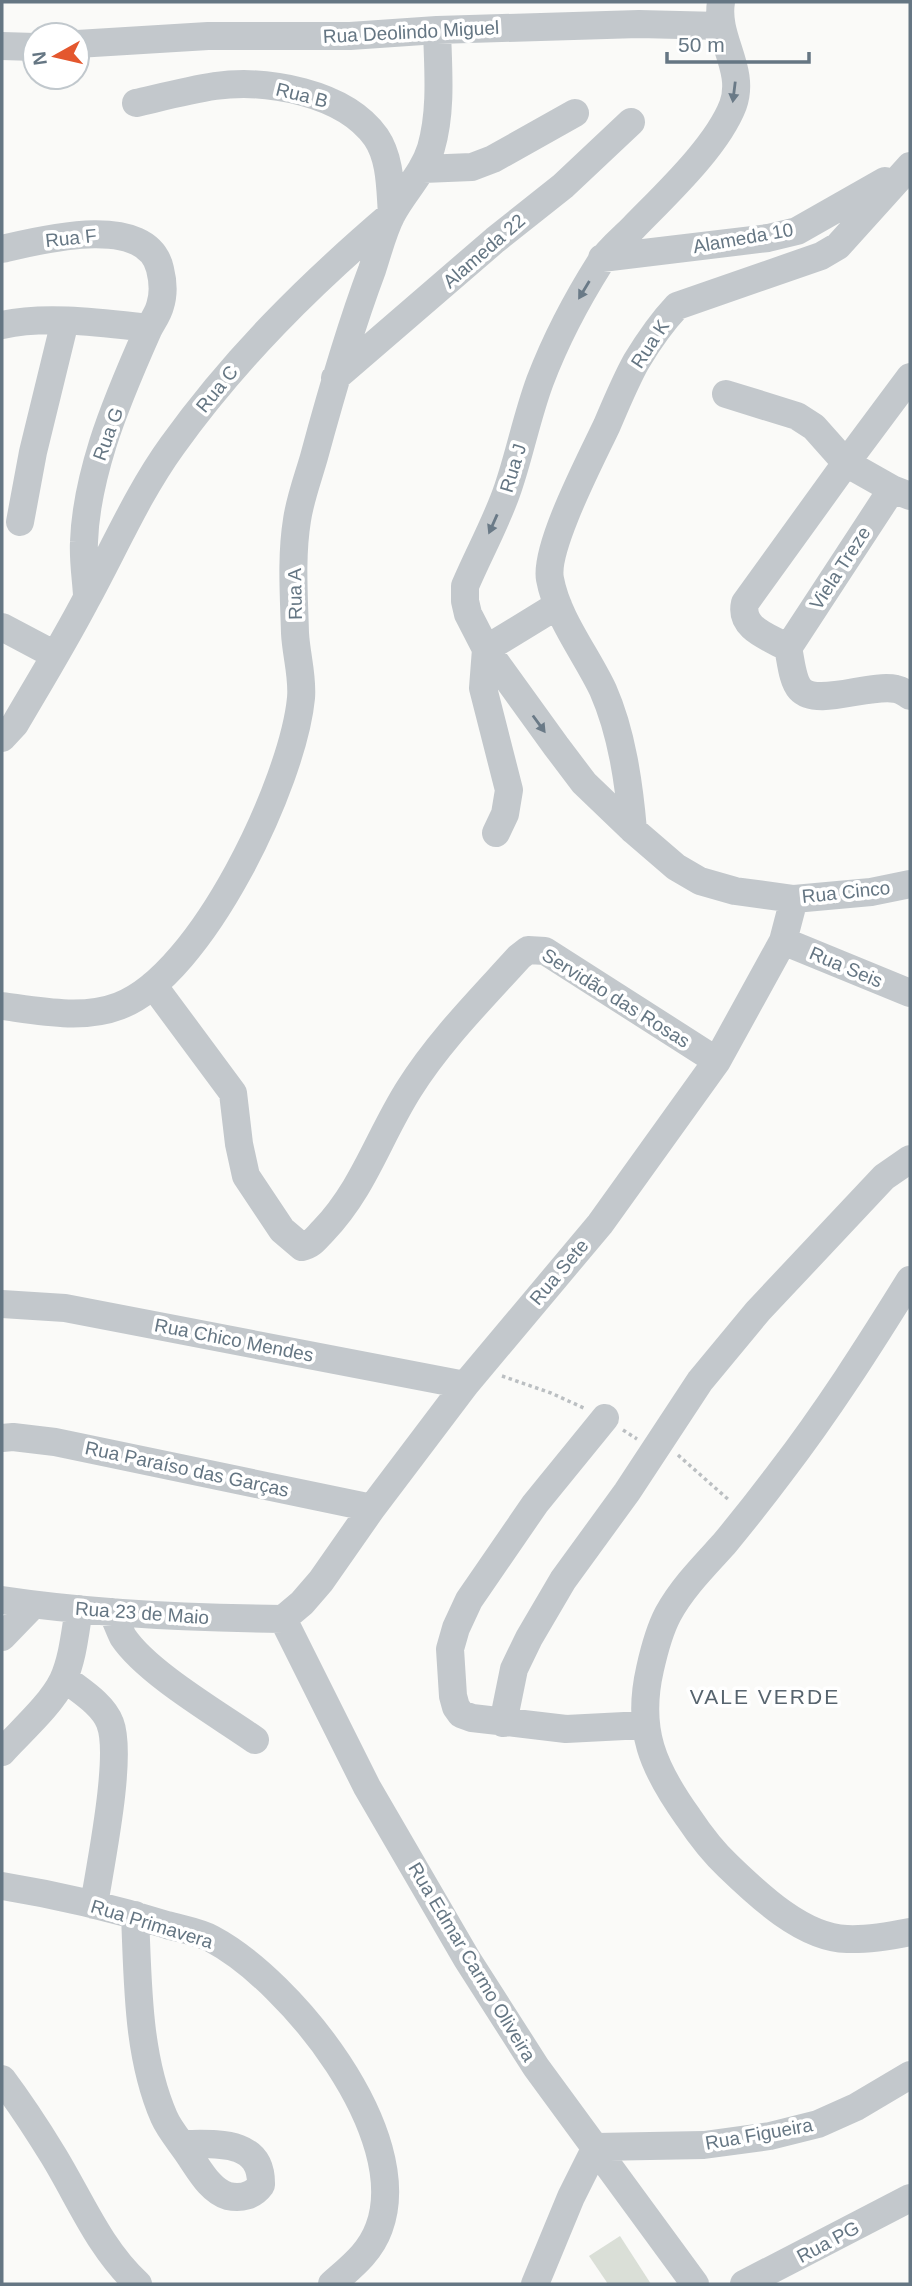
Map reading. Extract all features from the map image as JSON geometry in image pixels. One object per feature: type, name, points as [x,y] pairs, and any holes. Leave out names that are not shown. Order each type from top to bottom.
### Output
[{"type":"street","name":"Rua Deolindo Miguel","points":[[91,43],[208,36],[349,36],[437,30],[639,24],[720,14]]},
{"type":"street","name":"Rua J","points":[[700,881],[676,867],[584,783],[486,649],[468,614],[465,601],[466,586],[508,489],[540,382],[569,314],[602,258],[655,206],[710,143],[724,123],[733,103],[737,84],[720,14]]},
{"type":"street","name":"Rua A","points":[[2,1006],[47,1012],[103,1011],[122,1005],[153,985],[173,967],[194,941],[242,868],[285,768],[301,696],[295,637],[294,561],[297,520],[335,378],[392,214],[423,170],[431,146],[436,120],[437,30]]},
{"type":"street","points":[[2,46],[21,47]]},
{"type":"street","name":"Rua B","points":[[136,103],[216,86],[270,86],[298,91],[338,104],[358,118],[377,138],[387,163],[392,214]]},
{"type":"street","points":[[423,170],[472,167],[493,159],[575,113]]},
{"type":"street","name":"Alameda 22","points":[[335,378],[495,240],[563,186],[631,122]]},
{"type":"street","name":"Alameda 10","points":[[602,258],[768,238],[797,231],[910,166]]},
{"type":"street","name":"Rua K","points":[[633,830],[625,769],[608,705],[593,670],[558,605],[549,575],[553,549],[572,502],[636,363],[663,321],[677,306],[821,256],[838,246],[910,166]]},
{"type":"street","name":"Rua C","points":[[2,738],[15,724],[87,598],[108,555],[171,448],[219,385],[271,325],[392,214]]},
{"type":"street","name":"Rua F","points":[[2,249],[81,233],[103,234],[139,243],[151,251],[159,263],[162,277]]},
{"type":"street","name":"Rua G","points":[[87,598],[84,542],[95,470],[104,440],[160,306],[162,277]]},
{"type":"street","points":[[2,325],[65,321],[149,328]]},
{"type":"street","points":[[20,522],[33,452],[65,321]]},
{"type":"street","points":[[910,377],[745,603],[744,617],[751,627],[788,648],[799,688],[807,695],[825,697],[882,687],[897,689],[910,696]]},
{"type":"street","points":[[726,394],[797,416],[814,427],[846,463],[901,492]]},
{"type":"street","name":"Viela Treze","points":[[788,648],[901,492]]},
{"type":"street","points":[[496,833],[505,814],[509,790],[483,688],[486,649],[558,605]]},
{"type":"street","points":[[2,627],[55,655]]},
{"type":"street","name":"Rua Cinco","points":[[700,881],[735,891],[794,899],[850,895],[910,884]]},
{"type":"street","name":"Rua Sete","points":[[283,1619],[302,1603],[321,1581],[372,1508],[473,1377],[600,1224],[717,1061],[783,941],[794,899]]},
{"type":"street","name":"Rua Seis","points":[[783,941],[910,993]]},
{"type":"street","name":"Servidão das Rosas","points":[[153,985],[233,1093],[246,1176],[282,1230],[302,1247],[312,1243],[339,1214],[359,1185],[409,1088],[445,1040],[528,950],[545,951],[717,1061]]},
{"type":"street","points":[[503,1723],[514,1669],[529,1638],[563,1580],[658,1446],[699,1381],[758,1311],[884,1177],[910,1159]]},
{"type":"street","points":[[910,1280],[858,1365],[794,1456],[747,1517],[688,1584],[668,1615],[651,1663],[646,1687],[644,1725],[650,1748],[668,1789],[713,1852],[787,1917],[824,1934],[845,1940],[910,1932]]},
{"type":"street","name":"Rua Chico Mendes","points":[[2,1304],[65,1308],[473,1377]]},
{"type":"street","points":[[605,1418],[535,1504],[469,1600],[450,1648],[450,1671],[456,1707],[461,1714],[472,1718],[566,1729],[644,1725]]},
{"type":"street","name":"Rua Paraíso das Garças","points":[[2,1438],[55,1441],[372,1508]]},
{"type":"street","name":"Rua 23 de Maio","points":[[2,1600],[112,1612],[283,1619]]},
{"type":"street","points":[[2,1637],[33,1605]]},
{"type":"street","points":[[2,1752],[56,1692],[64,1678],[79,1609]]},
{"type":"street","points":[[112,1612],[123,1636],[140,1656],[176,1685],[255,1740]]},
{"type":"street","name":"Rua Edmar Carmo Oliveira","points":[[283,1619],[367,1787],[460,1947],[536,2067],[695,2284]]},
{"type":"street","points":[[64,1678],[95,1703],[110,1721],[114,1739],[109,1808],[94,1905]]},
{"type":"street","name":"Rua Primavera","points":[[2,1886],[135,1915],[211,1938],[259,1971],[296,2008],[335,2060],[367,2113],[382,2153],[387,2195],[380,2228],[368,2252],[332,2284]]},
{"type":"street","points":[[135,1915],[138,1988],[150,2075],[165,2119],[183,2144]]},
{"type":"street","name":"Rua Figueira","points":[[596,2147],[704,2145],[769,2136],[818,2124],[856,2107],[910,2075]]},
{"type":"street","points":[[2,2079],[52,2154],[118,2266],[138,2284]]},
{"type":"street","points":[[535,2284],[571,2197],[596,2147]]},
{"type":"street","name":"Rua PG","points":[[744,2284],[910,2198]]},
{"type":"path","points":[[473,1377],[551,1393],[605,1418],[658,1446],[747,1517]]},
{"type":"shaded area","points":[[620,2236],[651,2284],[608,2284],[589,2256]]},
{"type":"district","name":"VALE VERDE","points":[[765,1696]]}]
